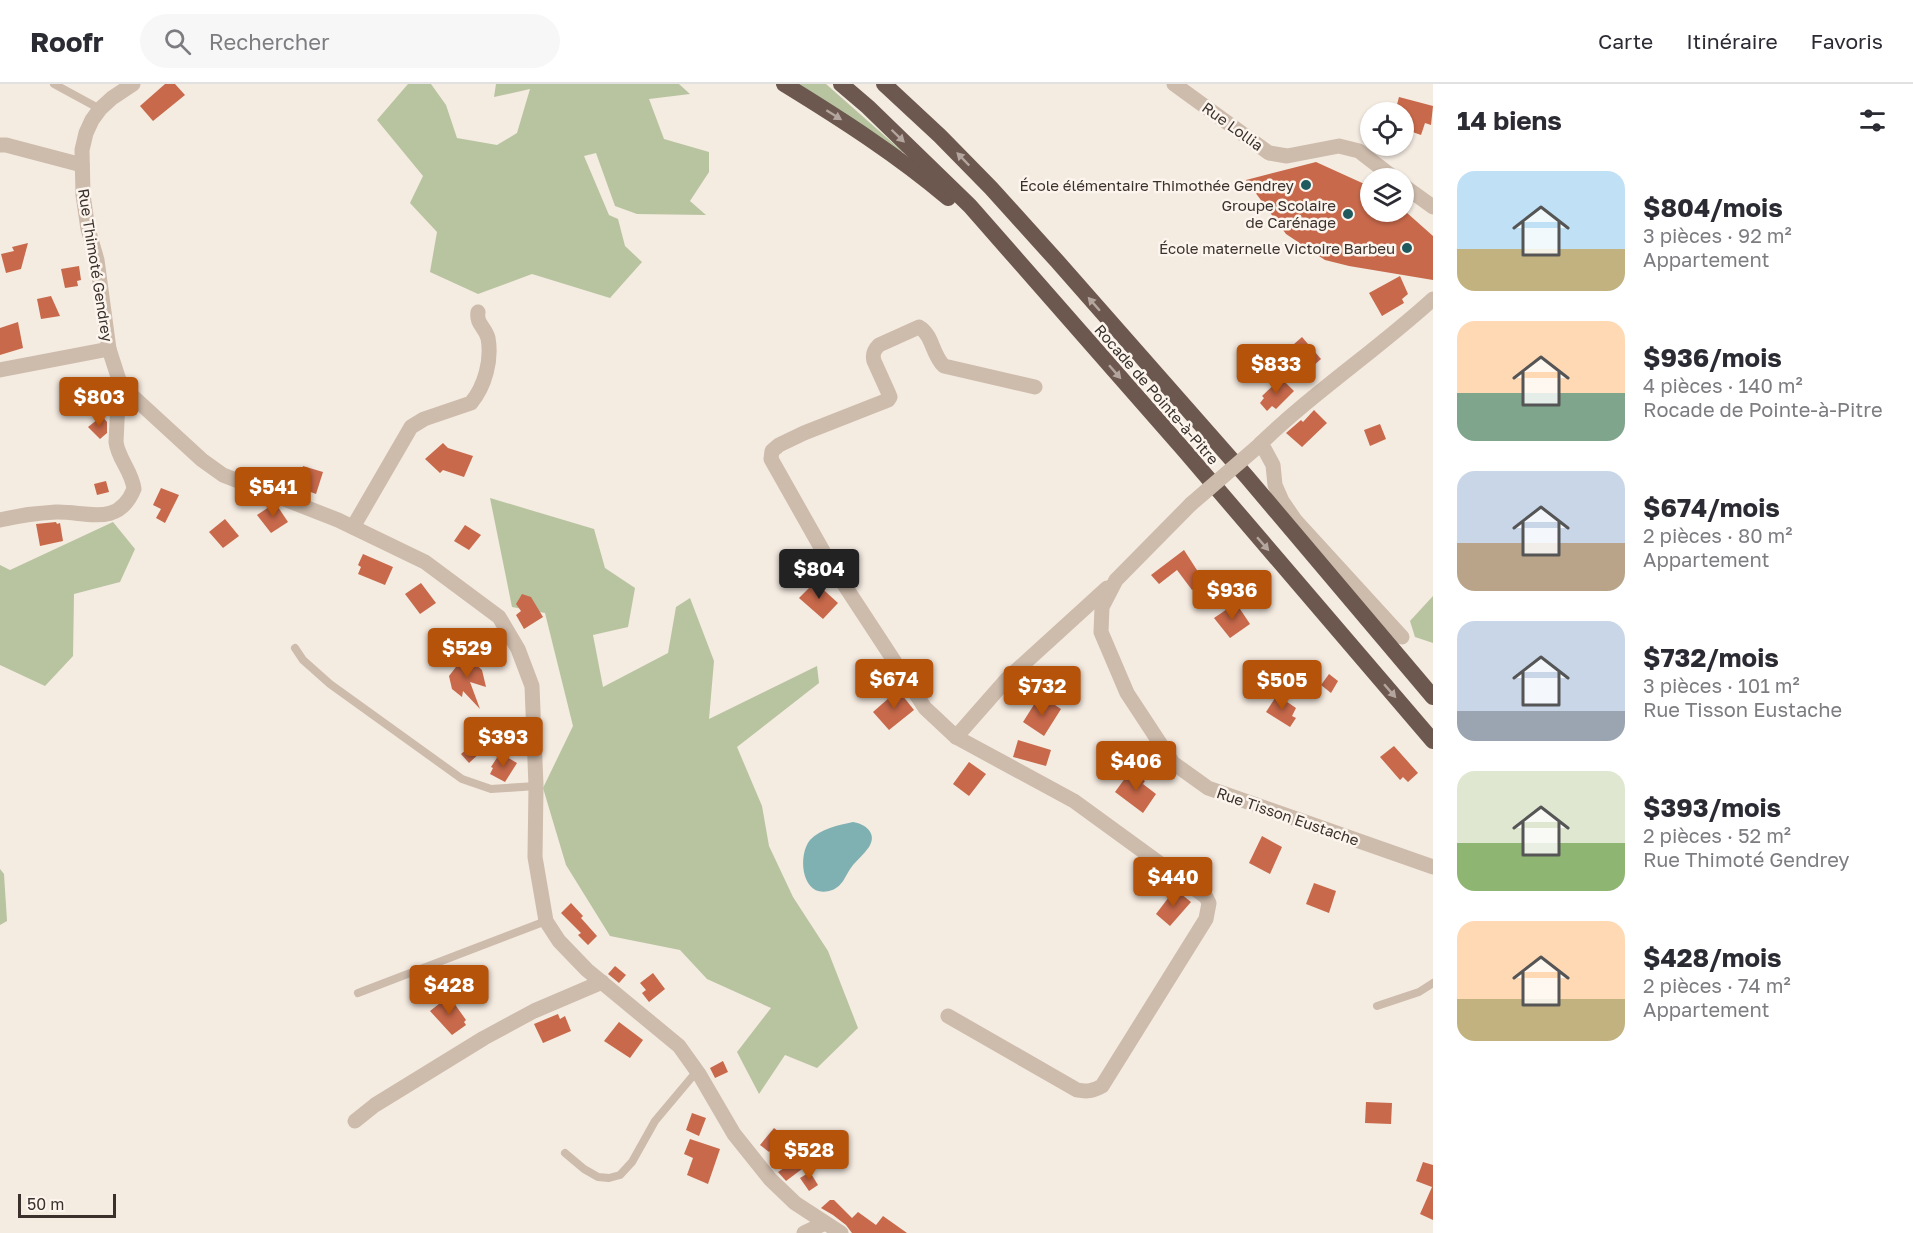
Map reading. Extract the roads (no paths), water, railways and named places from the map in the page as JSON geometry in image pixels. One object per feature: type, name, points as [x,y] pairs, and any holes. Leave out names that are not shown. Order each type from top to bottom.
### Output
[{"type":"highway","points":[[784,84],[911,167],[981,226],[1035,281]]},
{"type":"highway","name":"Rocade de Pointe-à-Pitre","points":[[841,84],[970,206],[1184,450],[1433,741]]},
{"type":"highway","name":"Rocade de Pointe-à-Pitre","points":[[884,84],[991,188],[1057,261],[1247,477],[1433,698]]},
{"type":"highway","points":[[899,84],[940,136]]},
{"type":"street","name":"Rue Thimoté Gendrey","points":[[133,84],[100,109],[86,133],[82,150],[84,206],[97,260],[109,348],[119,380],[129,393],[202,460],[223,475],[353,527],[425,562],[499,617],[518,649],[532,686],[536,786],[535,856],[546,921],[559,941],[587,970],[679,1046],[697,1071],[734,1134],[770,1179],[795,1203],[841,1233]]},
{"type":"street","name":"Rue Lollia","points":[[1174,84],[1269,153],[1287,156],[1339,146],[1359,152],[1381,168]]},
{"type":"street","points":[[0,145],[82,165]]},
{"type":"street","points":[[1414,193],[1433,207]]},
{"type":"street","name":"Rue Tisson Eustache","points":[[1433,299],[1413,318],[1319,391],[1191,504],[1116,580],[1102,607],[1101,632],[1127,693],[1173,764],[1208,788],[1433,867]]},
{"type":"street","points":[[353,527],[411,427],[424,419],[471,403],[476,397],[489,361],[487,336],[478,323],[478,312]]},
{"type":"street","points":[[948,1016],[1077,1090],[1086,1092],[1095,1090],[1102,1086],[1206,919],[1209,903],[1206,897],[1074,801],[956,737],[925,708],[828,560],[771,459],[772,451],[804,433],[888,400],[890,398],[888,392],[872,356],[879,345],[919,327],[928,335],[939,361],[944,366],[1035,387]]},
{"type":"street","points":[[0,370],[109,348]]},
{"type":"street","points":[[0,520],[58,512],[104,515],[126,503],[134,489],[131,476],[117,452],[119,380]]},
{"type":"street","points":[[1258,445],[1273,465],[1275,485],[1282,501],[1295,520],[1401,637]]},
{"type":"street","points":[[956,737],[1007,680],[1116,580]]},
{"type":"street","points":[[355,1121],[375,1105],[493,1033],[534,1011],[602,982]]},
{"type":"street","points":[[804,1233],[825,1223]]},
{"type":"lane","points":[[54,84],[100,109]]},
{"type":"lane","points":[[295,648],[303,660],[330,684],[462,779],[491,789],[536,786]]},
{"type":"lane","points":[[358,993],[546,921]]},
{"type":"lane","points":[[1377,1006],[1419,992],[1433,983]]},
{"type":"lane","points":[[565,1153],[598,1177],[609,1178],[620,1175],[633,1162],[655,1121],[697,1071]]},
{"type":"water","points":[[853,822],[862,825],[871,833],[869,847],[838,887],[829,891],[813,888],[804,874],[803,865],[806,847],[810,840],[824,830]]},
{"type":"place","name":"École élémentaire Thimothée Gendrey","points":[[1306,185]]},
{"type":"place","name":"Groupe Scolaire de Carénage","points":[[1348,214]]},
{"type":"place","name":"École maternelle Victoire Barbeu","points":[[1407,248]]}]
